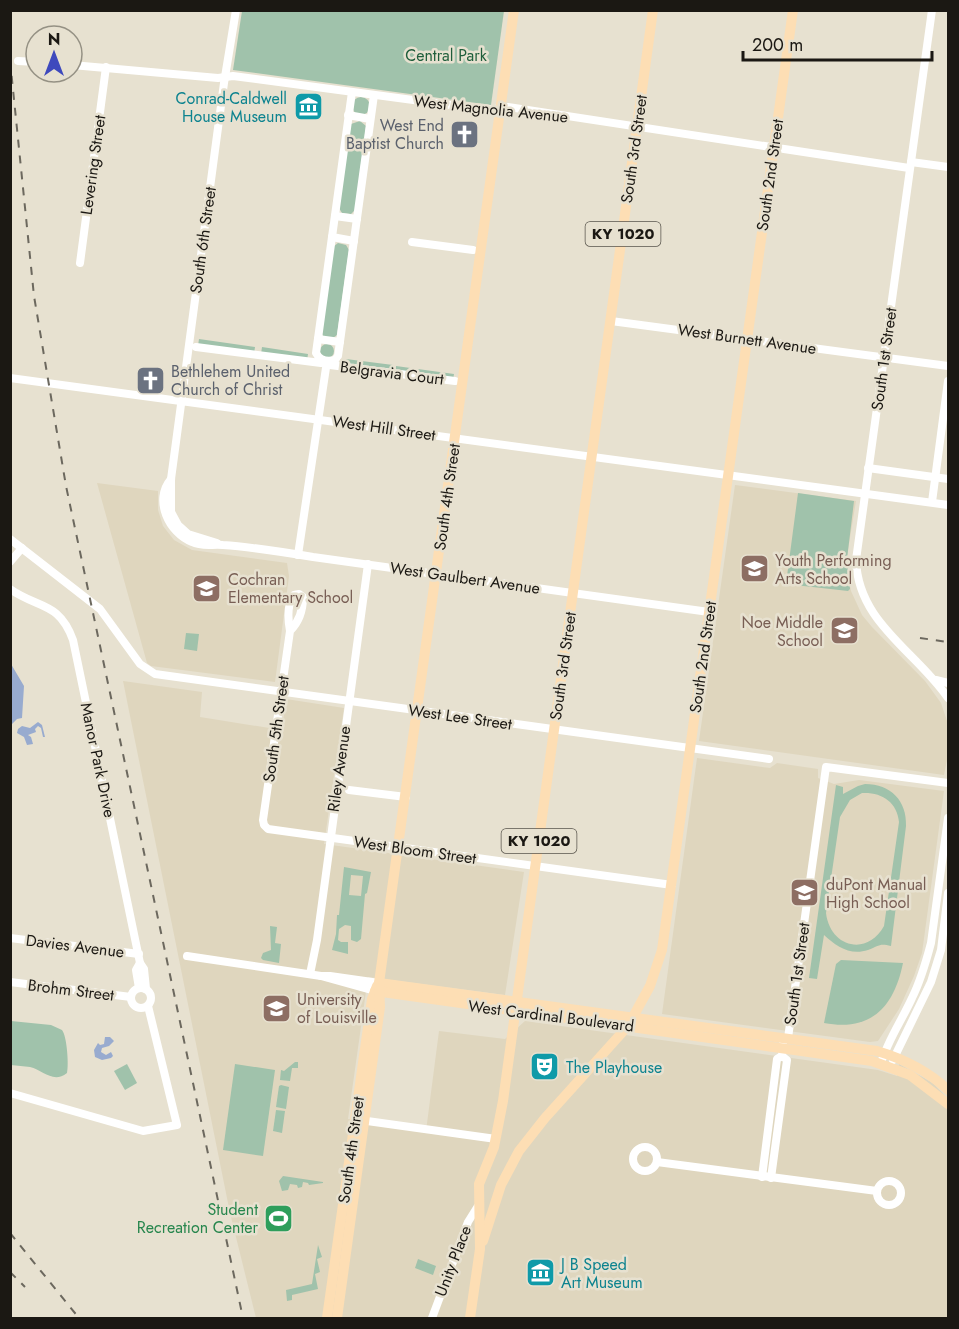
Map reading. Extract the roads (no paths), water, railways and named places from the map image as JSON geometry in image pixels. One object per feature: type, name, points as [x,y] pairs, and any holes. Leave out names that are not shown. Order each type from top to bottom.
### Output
[{"type":"main road","name":"South 4th Street","points":[[327,1318],[380,1007],[378,989],[514,10]]},
{"type":"main road","name":"South 3rd Street","points":[[470,1318],[480,1249],[478,1206],[480,1180],[496,1139],[516,1007],[653,10]]},
{"type":"main road","name":"South 2nd Street","points":[[480,1249],[496,1197],[507,1172],[534,1131],[630,1022],[650,986],[660,958],[793,10]]},
{"type":"main road","name":"West Cardinal Boulevard","points":[[378,989],[418,990],[516,1007],[630,1022],[845,1056],[888,1060]]},
{"type":"main road","points":[[888,1060],[918,1067],[948,1090]]},
{"type":"main road","points":[[888,1060],[948,1104]]},
{"type":"main road","name":"South 4th Street","points":[[337,1318],[360,1120]]},
{"type":"main road","points":[[480,1180],[485,1193],[496,1197]]},
{"type":"street","name":"South 6th Street","points":[[171,475],[236,10]]},
{"type":"street","name":"South 1st Street","points":[[932,10],[856,560],[864,598],[877,620],[936,680],[948,698]]},
{"type":"street","points":[[18,61],[24,61]]},
{"type":"street","name":"West Magnolia Avenue","points":[[84,65],[234,76],[488,110],[508,107],[773,148],[910,165],[948,167]]},
{"type":"street","name":"Levering Street","points":[[80,263],[106,67]]},
{"type":"street","points":[[326,363],[316,353],[352,92]]},
{"type":"street","points":[[326,363],[336,359],[340,342],[374,95]]},
{"type":"street","points":[[348,115],[370,118]]},
{"type":"street","points":[[335,216],[357,219]]},
{"type":"street","points":[[332,237],[354,241]]},
{"type":"street","points":[[412,242],[472,250]]},
{"type":"street","name":"West Burnett Avenue","points":[[611,321],[948,366]]},
{"type":"street","points":[[318,339],[340,342]]},
{"type":"street","name":"Belgravia Court","points":[[196,347],[455,381]]},
{"type":"street","points":[[298,555],[326,363]]},
{"type":"street","name":"West Hill Street","points":[[10,378],[948,505]]},
{"type":"street","points":[[932,502],[948,381]]},
{"type":"street","points":[[868,468],[948,479]]},
{"type":"street","name":"West Gaulbert Avenue","points":[[171,475],[166,484],[165,514],[179,535],[191,542],[368,564],[709,612]]},
{"type":"street","points":[[10,562],[14,544]]},
{"type":"street","name":"West Lee Street","points":[[14,544],[100,609],[140,664],[151,673],[417,712],[769,759]]},
{"type":"street","name":"Riley Avenue","points":[[310,974],[317,940],[368,564]]},
{"type":"street","name":"Manor Park Drive","points":[[10,589],[23,598],[44,604],[54,610],[68,627],[73,640],[139,958],[144,969],[142,989],[151,995],[148,1006],[177,1125],[143,1131],[10,1093]]},
{"type":"street","name":"South 5th Street","points":[[266,828],[263,820],[290,631]]},
{"type":"street","points":[[936,680],[948,683]]},
{"type":"street","name":"South 1st Street","points":[[767,1177],[787,1060],[784,1045],[826,767],[948,783]]},
{"type":"street","points":[[349,789],[406,796]]},
{"type":"street","points":[[888,1060],[920,981],[931,943],[948,818]]},
{"type":"street","name":"West Bloom Street","points":[[266,828],[274,831],[672,885]]},
{"type":"street","points":[[888,1060],[931,982],[946,922],[948,893]]},
{"type":"street","points":[[934,921],[946,922]]},
{"type":"street","name":"Davies Avenue","points":[[10,938],[139,958]]},
{"type":"street","name":"West Cardinal Boulevard","points":[[187,956],[321,976],[330,975],[378,989]]},
{"type":"street","name":"Brohm Street","points":[[10,982],[131,997]]},
{"type":"street","points":[[142,989],[131,997],[132,1001],[136,1007],[148,1006]]},
{"type":"street","points":[[360,1120],[496,1139]]},
{"type":"street","points":[[657,1162],[877,1191]]},
{"type":"street","name":"Unity Place","points":[[432,1318],[468,1222],[478,1206]]},
{"type":"water","points":[[11,664],[24,686],[22,718],[17,719],[11,725]]},
{"type":"water","points":[[38,722],[42,725],[45,737],[38,726],[35,729],[36,732],[28,735],[33,744],[27,745],[24,737],[17,733],[18,729],[22,726],[30,728]]},
{"type":"water","points":[[105,1037],[110,1037],[114,1041],[102,1048],[101,1052],[106,1055],[111,1052],[113,1056],[102,1060],[95,1057],[94,1050],[98,1043],[104,1044]]},
{"type":"railway","points":[[10,60],[34,296],[66,486],[243,1318]]},
{"type":"railway","points":[[920,638],[948,642]]},
{"type":"railway","points":[[10,1233],[79,1318]]},
{"type":"railway","points":[[10,1272],[25,1287]]},
{"type":"place","name":"Conrad-Caldwell House Museum","points":[[308,107]]},
{"type":"place","name":"West End Baptist Church","points":[[465,134]]},
{"type":"place","name":"Bethlehem United Church of Christ","points":[[150,380]]},
{"type":"place","name":"Youth Performing Arts School","points":[[754,569]]},
{"type":"place","name":"Cochran Elementary School","points":[[207,588]]},
{"type":"place","name":"Noe Middle School","points":[[844,631]]},
{"type":"place","name":"duPont Manual High School","points":[[805,893]]},
{"type":"place","name":"University of Louisville","points":[[276,1008]]},
{"type":"place","name":"The Playhouse","points":[[545,1067]]},
{"type":"place","name":"Student Recreation Center","points":[[279,1218]]},
{"type":"place","name":"J B Speed Art Museum","points":[[540,1273]]},
{"type":"park label","name":"Central Park","points":[[446,55]]}]
